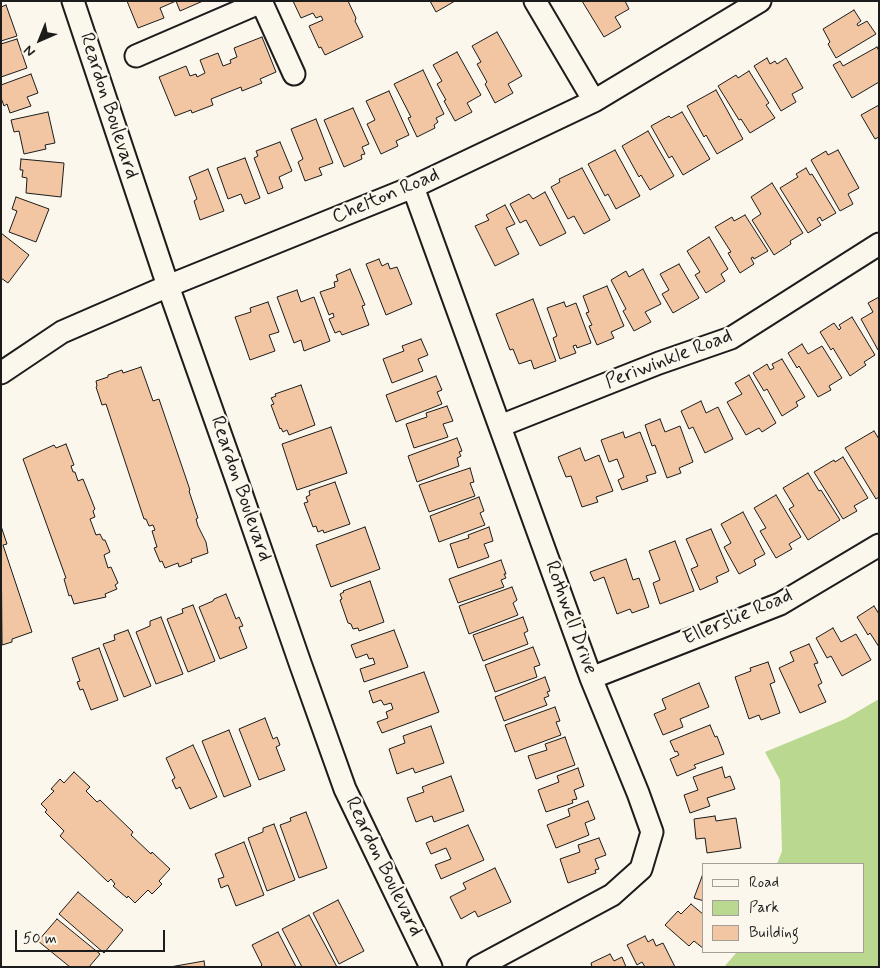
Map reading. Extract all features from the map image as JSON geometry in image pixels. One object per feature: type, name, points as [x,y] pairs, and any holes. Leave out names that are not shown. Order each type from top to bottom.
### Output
[{"type":"street","name":"Reardon Boulevard","points":[[73,1],[168,286],[345,789],[430,967]]},
{"type":"street","points":[[535,1],[594,101]]},
{"type":"street","name":"Chelton Road","points":[[1,373],[62,332],[168,286],[413,187],[594,101],[760,1]]},
{"type":"street","points":[[136,56],[261,2],[294,74]]},
{"type":"street","name":"Rothwell Drive","points":[[413,187],[591,678],[652,832],[641,869],[612,895],[478,967]]},
{"type":"street","name":"Periwinkle Road","points":[[500,426],[659,363],[731,338],[879,244]]},
{"type":"street","name":"Ellerslie Road","points":[[591,678],[780,604],[879,545]]},
{"type":"green space","points":[[879,699],[879,967],[724,967],[736,953],[865,953],[865,863],[777,863],[782,851],[780,780],[765,752],[845,719]]},
{"type":"building","points":[[127,1],[176,1],[160,8],[164,18],[138,28]]},
{"type":"building","points":[[176,1],[203,1],[180,11]]},
{"type":"building","points":[[293,1],[348,1],[363,37],[325,55],[321,47],[319,48],[309,26],[323,20],[321,16],[316,18],[313,13],[301,18]]},
{"type":"building","points":[[430,1],[455,1],[436,12]]},
{"type":"building","points":[[582,1],[625,1],[629,9],[615,17],[621,27],[604,37]]},
{"type":"building","points":[[6,5],[17,36],[1,41],[1,7]]},
{"type":"building","points":[[854,10],[861,21],[857,24],[858,26],[867,21],[876,34],[836,58],[828,44],[830,42],[823,29]]},
{"type":"building","points":[[497,32],[522,76],[508,84],[513,93],[495,103],[485,84],[487,82],[477,64],[481,62],[472,46]]},
{"type":"building","points":[[262,37],[276,72],[260,79],[262,83],[242,91],[241,87],[211,99],[213,105],[192,113],[191,110],[175,116],[159,77],[186,66],[190,76],[196,74],[197,77],[205,73],[200,60],[218,53],[223,66],[231,63],[230,60],[237,57],[234,48]]},
{"type":"building","points":[[17,39],[27,68],[1,77],[1,44]]},
{"type":"building","points":[[877,47],[879,51],[879,82],[852,98],[833,65],[840,61],[843,66]]},
{"type":"building","points":[[457,52],[481,95],[467,103],[472,112],[455,121],[437,84],[442,81],[433,65]]},
{"type":"building","points":[[767,58],[770,64],[775,61],[777,64],[786,58],[803,88],[792,94],[796,102],[781,111],[754,66]]},
{"type":"building","points":[[423,70],[444,114],[436,118],[438,122],[434,125],[435,128],[417,137],[408,118],[411,117],[394,84]]},
{"type":"building","points":[[749,71],[769,103],[766,105],[775,118],[750,133],[741,119],[739,120],[718,86],[736,75],[738,78]]},
{"type":"building","points":[[31,74],[38,93],[27,97],[31,106],[10,113],[7,104],[4,106],[1,98],[1,85]]},
{"type":"building","points":[[716,90],[743,139],[717,154],[706,135],[704,137],[687,106]]},
{"type":"building","points":[[389,91],[409,135],[396,141],[398,146],[381,154],[367,124],[375,120],[366,101]]},
{"type":"building","points":[[879,105],[879,137],[875,139],[861,115]]},
{"type":"building","points":[[353,108],[369,144],[362,147],[365,154],[361,155],[362,159],[344,167],[324,120]]},
{"type":"building","points":[[48,112],[55,143],[45,145],[46,149],[24,154],[19,131],[14,132],[11,120]]},
{"type":"building","points":[[682,112],[710,159],[683,175],[672,156],[669,158],[651,126],[669,116],[671,118]]},
{"type":"building","points":[[316,119],[333,163],[319,168],[322,175],[305,181],[298,162],[303,159],[291,129]]},
{"type":"building","points":[[648,131],[674,176],[650,190],[641,175],[639,177],[622,146]]},
{"type":"building","points":[[280,142],[292,171],[279,177],[283,188],[268,194],[254,158],[258,156],[256,151]]},
{"type":"building","points":[[615,150],[640,196],[616,209],[608,194],[605,196],[588,164]]},
{"type":"building","points":[[838,150],[859,188],[848,194],[853,204],[840,211],[811,160],[826,151],[828,155]]},
{"type":"building","points":[[245,158],[260,198],[245,204],[241,194],[228,199],[217,168]]},
{"type":"building","points":[[21,159],[64,163],[61,197],[26,193],[27,178],[22,177],[23,170],[20,170]]},
{"type":"building","points":[[582,168],[610,220],[584,234],[574,216],[568,219],[551,187],[560,182],[559,179]]},
{"type":"building","points":[[806,168],[810,175],[812,174],[836,213],[822,221],[820,217],[817,219],[821,225],[808,233],[780,188],[798,177],[796,174]]},
{"type":"building","points":[[208,169],[224,211],[200,220],[194,201],[197,199],[189,177]]},
{"type":"building","points":[[772,183],[803,233],[790,241],[791,244],[774,255],[752,220],[761,214],[751,197]]},
{"type":"building","points":[[545,192],[566,233],[540,246],[526,220],[520,223],[510,204],[529,194],[533,199]]},
{"type":"building","points":[[16,197],[49,209],[36,242],[9,232],[17,211],[12,209]]},
{"type":"building","points":[[505,205],[515,224],[506,228],[519,254],[495,266],[475,226],[489,220],[486,215]]},
{"type":"building","points":[[745,215],[768,251],[754,259],[753,257],[751,258],[754,264],[740,273],[728,253],[731,252],[715,227],[732,217],[734,221]]},
{"type":"building","points":[[1,233],[29,255],[8,283],[1,278]]},
{"type":"building","points":[[709,237],[728,269],[721,274],[725,281],[706,293],[695,275],[700,272],[687,251]]},
{"type":"building","points":[[379,259],[382,266],[388,263],[390,269],[397,267],[412,304],[386,315],[366,264]]},
{"type":"building","points":[[679,264],[699,298],[673,313],[662,294],[669,290],[660,274]]},
{"type":"building","points":[[350,269],[365,305],[362,306],[369,325],[342,335],[340,331],[335,333],[329,319],[334,317],[333,313],[329,315],[320,292],[335,287],[334,282],[338,281],[336,275]]},
{"type":"building","points":[[643,269],[661,304],[645,312],[651,322],[634,331],[623,311],[626,309],[611,280],[626,271],[629,277]]},
{"type":"building","points":[[607,286],[624,326],[611,332],[614,338],[597,345],[589,326],[592,325],[586,313],[589,312],[583,296]]},
{"type":"building","points":[[297,290],[301,302],[314,297],[330,341],[304,351],[301,340],[294,343],[277,297]]},
{"type":"building","points":[[879,297],[878,350],[861,319],[873,312],[868,303]]},
{"type":"building","points":[[533,299],[556,361],[534,369],[531,360],[519,364],[513,349],[510,350],[496,314]]},
{"type":"building","points":[[268,302],[279,332],[269,335],[275,351],[250,360],[235,317],[251,312],[250,308]]},
{"type":"building","points":[[564,302],[566,307],[576,303],[591,343],[577,348],[576,345],[573,346],[576,353],[560,359],[553,338],[557,336],[547,308]]},
{"type":"building","points":[[852,317],[875,355],[864,362],[866,365],[850,376],[833,348],[831,350],[820,332],[834,323],[839,330],[841,328],[839,325]]},
{"type":"building","points":[[421,339],[428,355],[418,359],[423,371],[392,383],[383,359],[404,351],[402,346]]},
{"type":"building","points":[[802,344],[808,354],[822,346],[842,378],[829,386],[831,390],[818,397],[799,366],[797,368],[788,353]]},
{"type":"building","points":[[782,359],[805,397],[796,402],[798,406],[782,416],[767,389],[764,391],[753,373],[767,364],[770,370],[774,368],[772,364]]},
{"type":"building","points":[[141,367],[153,401],[159,399],[190,490],[198,518],[196,519],[198,526],[206,542],[208,553],[191,559],[192,562],[179,567],[178,563],[165,568],[162,561],[160,562],[154,548],[157,547],[152,531],[155,530],[153,525],[149,526],[146,519],[144,519],[106,404],[102,405],[96,387],[96,381],[108,377],[108,375],[122,370],[123,373]]},
{"type":"building","points":[[749,375],[776,423],[762,432],[759,428],[746,435],[727,402],[742,394],[735,383]]},
{"type":"building","points":[[436,376],[442,390],[437,392],[442,404],[396,422],[386,395]]},
{"type":"building","points":[[301,385],[315,425],[289,435],[287,430],[283,432],[280,429],[271,405],[274,404],[271,398],[276,396],[275,394]]},
{"type":"building","points":[[701,401],[706,413],[718,407],[733,439],[705,453],[693,427],[689,429],[681,411]]},
{"type":"building","points":[[447,406],[453,421],[443,424],[448,437],[414,448],[406,424],[427,417],[426,413]]},
{"type":"building","points":[[660,419],[665,432],[680,426],[693,462],[679,468],[681,473],[667,478],[655,445],[652,446],[645,425]]},
{"type":"building","points":[[331,427],[347,473],[297,490],[282,444]]},
{"type":"building","points":[[874,431],[879,439],[879,497],[876,499],[845,448]]},
{"type":"building","points":[[623,432],[625,438],[640,432],[656,473],[646,476],[648,481],[622,490],[618,480],[624,477],[617,459],[609,462],[601,440]]},
{"type":"building","points":[[457,438],[462,451],[459,452],[461,456],[457,458],[459,466],[417,482],[408,456]]},
{"type":"building","points":[[66,444],[74,465],[71,466],[73,472],[75,472],[78,481],[83,479],[95,509],[93,511],[95,517],[90,519],[96,535],[100,534],[103,540],[105,540],[110,552],[104,555],[108,568],[111,567],[118,583],[115,585],[117,589],[105,594],[106,597],[74,604],[71,595],[69,596],[64,579],[66,578],[23,459],[54,445],[56,448]]},
{"type":"building","points":[[580,448],[585,461],[599,455],[613,491],[596,497],[598,502],[582,507],[571,476],[566,477],[558,457]]},
{"type":"building","points":[[843,457],[868,498],[854,506],[857,511],[843,519],[814,472]]},
{"type":"building","points":[[470,468],[474,482],[470,483],[475,496],[429,512],[419,485]]},
{"type":"building","points":[[808,473],[840,520],[808,540],[789,509],[794,506],[783,488]]},
{"type":"building","points":[[335,482],[350,524],[324,533],[323,530],[318,532],[316,526],[313,527],[304,503],[308,502],[306,497],[310,495],[309,491]]},
{"type":"building","points":[[776,495],[801,537],[789,544],[792,549],[776,558],[760,531],[766,528],[754,508]]},
{"type":"building","points":[[479,497],[484,511],[480,513],[485,525],[439,542],[430,516]]},
{"type":"building","points":[[743,512],[765,554],[754,560],[756,565],[739,574],[724,547],[731,543],[721,524]]},
{"type":"building","points":[[1,526],[7,544],[3,545],[32,632],[12,639],[12,642],[2,645]]},
{"type":"building","points":[[365,527],[380,569],[331,587],[316,545]]},
{"type":"building","points":[[489,527],[493,541],[484,544],[489,557],[458,568],[450,544],[469,538],[468,535]]},
{"type":"building","points":[[711,529],[729,571],[716,577],[718,582],[700,590],[691,569],[698,566],[686,539]]},
{"type":"building","points":[[675,541],[694,591],[660,604],[653,583],[660,580],[649,551]]},
{"type":"building","points":[[626,559],[633,580],[639,578],[649,607],[632,613],[630,609],[617,614],[604,577],[594,581],[590,572]]},
{"type":"building","points":[[501,560],[506,574],[504,574],[506,578],[501,580],[504,587],[458,603],[449,579]]},
{"type":"building","points":[[370,581],[384,622],[359,631],[358,628],[353,629],[351,624],[348,623],[340,600],[342,599],[340,594],[343,591]]},
{"type":"building","points":[[512,587],[517,600],[513,603],[518,615],[469,634],[459,606]]},
{"type":"building","points":[[226,594],[236,619],[239,617],[243,626],[239,627],[247,648],[220,659],[199,607]]},
{"type":"building","points":[[193,605],[215,661],[188,672],[167,619],[183,613],[182,609]]},
{"type":"building","points":[[874,606],[879,614],[879,647],[870,633],[868,635],[857,617]]},
{"type":"building","points":[[161,617],[183,674],[156,684],[136,632],[150,626],[150,621]]},
{"type":"building","points":[[523,617],[528,631],[524,633],[528,644],[483,661],[473,635]]},
{"type":"building","points":[[833,628],[841,642],[856,634],[871,660],[842,676],[831,656],[827,658],[816,638]]},
{"type":"building","points":[[128,630],[151,686],[124,697],[103,644],[115,640],[114,635]]},
{"type":"building","points":[[394,630],[408,667],[364,682],[360,669],[375,664],[373,658],[369,659],[367,654],[356,658],[351,645]]},
{"type":"building","points":[[809,644],[818,663],[814,664],[822,683],[818,685],[826,702],[800,713],[779,668],[794,661],[790,652]]},
{"type":"building","points":[[533,647],[540,665],[534,667],[537,677],[495,692],[485,665]]},
{"type":"building","points":[[99,648],[118,700],[91,710],[83,689],[80,690],[77,682],[80,681],[72,658]]},
{"type":"building","points":[[768,662],[775,682],[770,684],[780,713],[761,720],[759,715],[749,719],[735,677],[751,671],[750,668]]},
{"type":"building","points":[[424,672],[439,712],[382,733],[377,722],[388,718],[386,712],[393,709],[391,703],[384,705],[381,700],[373,703],[369,691]]},
{"type":"building","points":[[545,677],[550,691],[547,692],[549,696],[544,698],[547,705],[504,721],[495,697]]},
{"type":"building","points":[[699,683],[709,707],[680,719],[683,727],[663,735],[654,714],[666,709],[662,699]]},
{"type":"building","points":[[555,707],[560,721],[556,722],[561,735],[515,752],[505,725]]},
{"type":"building","points":[[265,718],[273,739],[277,737],[280,745],[276,747],[285,770],[259,780],[239,729]]},
{"type":"building","points":[[710,725],[715,737],[717,736],[724,754],[694,765],[696,768],[677,776],[670,759],[679,755],[677,751],[675,752],[670,741]]},
{"type":"building","points":[[431,726],[444,763],[415,773],[413,768],[397,774],[389,749],[405,743],[403,736]]},
{"type":"building","points":[[229,730],[251,786],[224,797],[202,741]]},
{"type":"building","points":[[565,737],[575,765],[536,779],[528,756],[547,750],[545,744]]},
{"type":"building","points":[[193,745],[217,797],[190,809],[180,787],[176,789],[172,780],[175,778],[166,758]]},
{"type":"building","points":[[722,767],[725,778],[730,776],[735,789],[707,798],[710,806],[690,813],[684,795],[698,790],[693,777]]},
{"type":"building","points":[[578,768],[584,786],[574,790],[577,799],[572,800],[573,803],[546,812],[538,790],[559,782],[557,776]]},
{"type":"building","points":[[74,772],[90,787],[86,791],[97,802],[100,800],[133,832],[131,835],[170,869],[159,881],[162,884],[152,894],[148,890],[135,903],[128,896],[127,898],[113,886],[115,884],[111,879],[108,882],[60,836],[64,831],[45,812],[47,810],[41,804],[54,791],[51,789],[60,779],[64,783]]},
{"type":"building","points":[[451,776],[464,811],[434,822],[432,816],[416,822],[407,798],[424,792],[422,787]]},
{"type":"building","points":[[588,801],[595,819],[585,823],[589,835],[556,848],[547,825],[570,816],[568,809]]},
{"type":"building","points":[[306,812],[327,868],[299,878],[280,825],[291,821],[290,818]]},
{"type":"building","points":[[715,816],[716,821],[736,818],[741,848],[707,853],[705,838],[696,839],[694,819]]},
{"type":"building","points":[[274,824],[295,880],[267,891],[248,838],[263,832],[263,828]]},
{"type":"building","points":[[468,825],[484,860],[441,879],[435,865],[451,859],[446,848],[431,854],[426,843]]},
{"type":"building","points":[[599,838],[606,855],[595,859],[599,869],[595,870],[596,873],[568,883],[560,859],[580,852],[578,845]]},
{"type":"building","points":[[244,842],[264,895],[236,906],[228,885],[221,888],[218,879],[224,877],[215,854]]},
{"type":"building","points":[[495,868],[511,902],[478,917],[475,911],[461,919],[450,897],[466,889],[463,883]]},
{"type":"building","points":[[702,876],[702,900],[694,898]]},
{"type":"building","points":[[78,892],[123,930],[104,953],[59,914]]},
{"type":"building","points":[[338,900],[364,951],[339,964],[313,913]]},
{"type":"building","points":[[691,904],[702,913],[702,947],[694,941],[689,946],[665,925],[678,911],[681,914]]},
{"type":"building","points":[[309,915],[337,967],[302,967],[282,929]]},
{"type":"building","points":[[57,919],[100,954],[89,967],[70,967],[38,941]]},
{"type":"building","points":[[278,932],[296,967],[260,967],[262,965],[252,945]]},
{"type":"building","points":[[645,936],[648,942],[653,939],[656,946],[663,943],[675,967],[645,967],[642,962],[637,965],[627,945]]},
{"type":"building","points":[[610,954],[614,961],[622,957],[626,967],[592,967],[591,963]]},
{"type":"building","points":[[204,961],[205,967],[170,967]]}]
